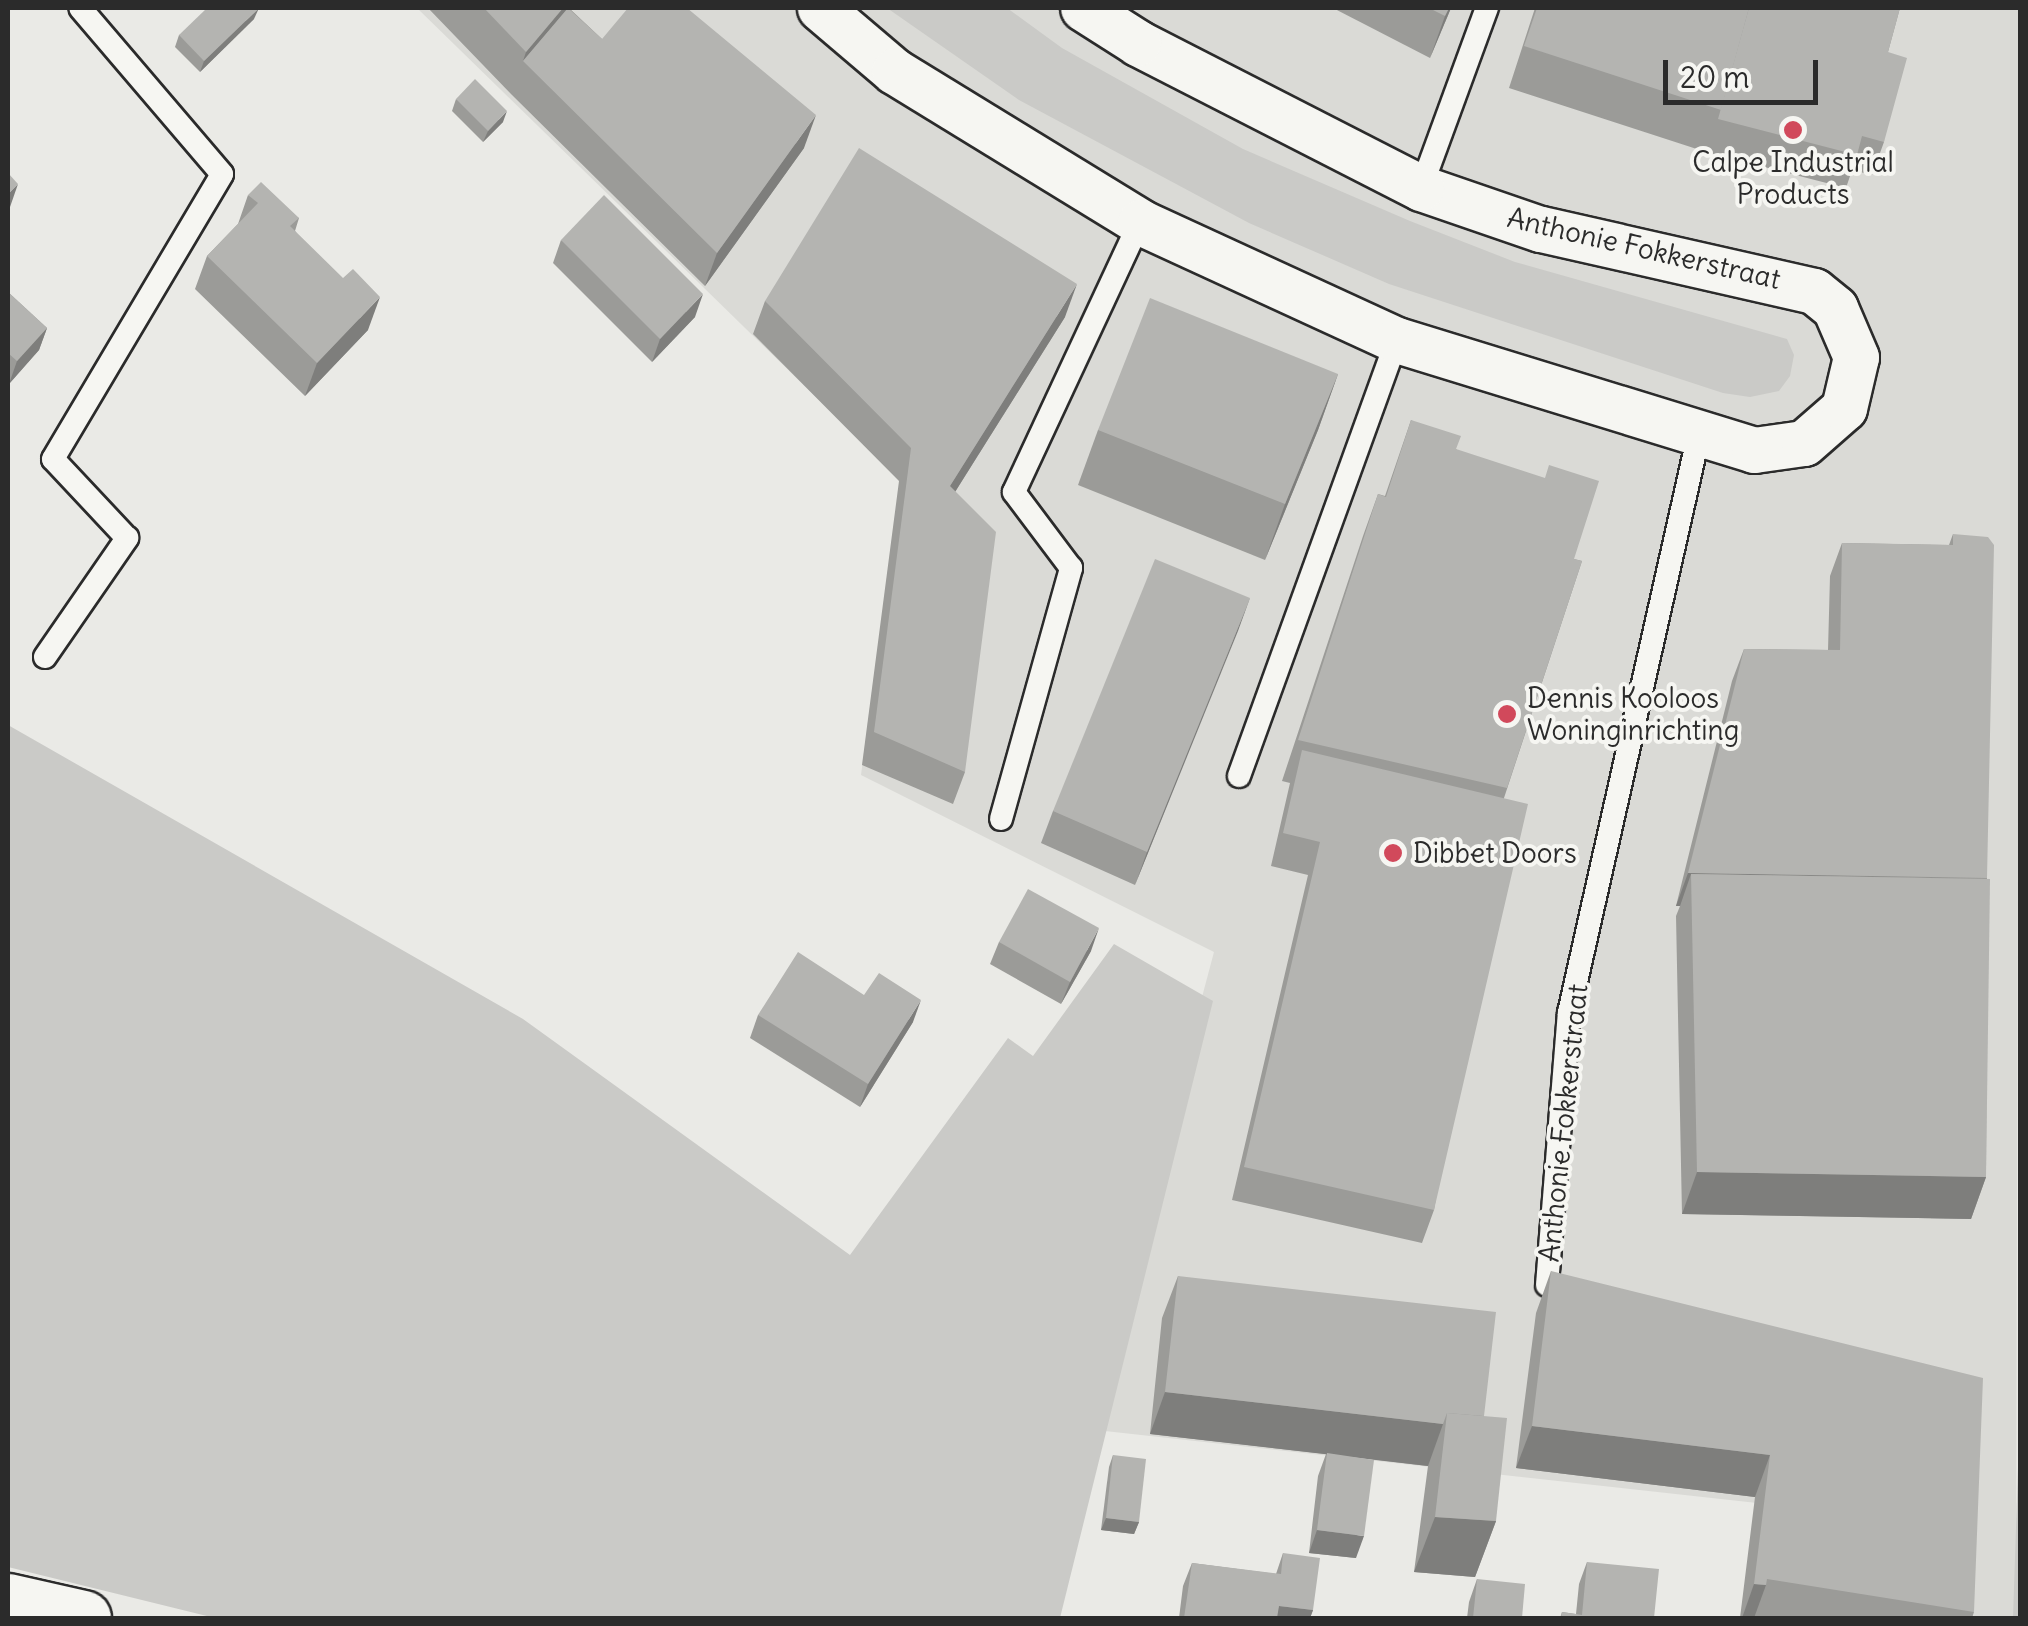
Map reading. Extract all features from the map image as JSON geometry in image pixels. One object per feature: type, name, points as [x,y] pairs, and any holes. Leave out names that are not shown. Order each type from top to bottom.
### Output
[{"type":"street","name":"Anthonie Fokkerstraat","points":[[820,8],[894,71],[1140,222],[1396,340],[1754,450],[1778,450],[1826,430],[1844,408],[1856,357],[1834,308],[1788,282],[1540,229],[1421,188],[1138,43],[1083,8]]},
{"type":"street","points":[[8,1602],[83,1618]]},
{"type":"lane","points":[[45,657],[127,538],[52,460],[222,174],[80,8]]},
{"type":"lane","points":[[1421,188],[1487,8]]},
{"type":"lane","points":[[1001,819],[1071,568],[1014,492],[1140,222]]},
{"type":"lane","points":[[1239,776],[1396,340]]},
{"type":"lane","name":"Anthonie Fokkerstraat","points":[[1547,1285],[1569,1013],[1700,434]]},
{"type":"shaded area","points":[[417,8],[2020,8],[2016,1618],[1740,1618],[1757,1503],[1087,1429],[1214,952],[861,775],[900,479]]},
{"type":"shaded area","points":[[887,8],[1007,8],[1062,48],[1243,149],[1410,221],[1515,262],[1787,339],[1794,355],[1790,376],[1779,391],[1750,397],[1723,393],[1389,284],[1249,223],[1019,100]]},
{"type":"shaded area","points":[[8,725],[523,1019],[850,1255],[1008,1038],[1033,1056],[1114,944],[1213,1001],[1060,1618],[215,1618],[8,1567]]},
{"type":"shaded area","points":[[2020,1407],[2020,1618],[2013,1618]]},
{"type":"building","points":[[207,8],[259,8],[204,61],[179,35]]},
{"type":"building","points":[[484,8],[563,8],[526,52]]},
{"type":"building","points":[[568,8],[602,39],[628,8],[687,8],[816,115],[717,253],[523,61]]},
{"type":"building","points":[[1429,8],[1449,8],[1445,16]]},
{"type":"building","points":[[1537,8],[1749,8],[1721,110],[1524,46]]},
{"type":"building","points":[[1749,8],[1900,8],[1888,52],[1907,58],[1884,142],[1862,136],[1857,155],[1718,119]]},
{"type":"building","points":[[475,79],[507,111],[488,131],[456,99]]},
{"type":"building","points":[[859,148],[1077,284],[950,486],[996,532],[965,772],[874,732],[911,448],[765,301]]},
{"type":"building","points":[[8,173],[18,184],[8,194]]},
{"type":"building","points":[[261,182],[299,218],[290,226],[343,278],[353,269],[380,297],[317,363],[207,256],[258,203],[248,195]]},
{"type":"building","points":[[604,195],[703,294],[660,339],[561,240]]},
{"type":"building","points":[[8,292],[47,328],[17,361],[8,353]]},
{"type":"building","points":[[1150,298],[1338,374],[1285,504],[1098,430]]},
{"type":"building","points":[[1411,420],[1461,436],[1456,449],[1545,478],[1549,465],[1599,481],[1574,559],[1582,561],[1507,788],[1298,740],[1378,494],[1386,497]]},
{"type":"building","points":[[1953,534],[1988,537],[1994,545],[1987,878],[1688,873],[1744,649],[1840,650],[1842,543],[1953,545]]},
{"type":"building","points":[[1155,559],[1250,598],[1147,852],[1053,811]]},
{"type":"building","points":[[1302,750],[1528,804],[1434,1210],[1244,1167],[1320,842],[1283,833]]},
{"type":"building","points":[[1691,874],[1990,879],[1986,1177],[1697,1172]]},
{"type":"building","points":[[1028,889],[1099,928],[1070,982],[999,942]]},
{"type":"building","points":[[798,952],[864,995],[879,973],[921,1000],[868,1084],[758,1015]]},
{"type":"building","points":[[1551,1271],[1983,1378],[1974,1612],[1767,1579],[1766,1585],[1754,1584],[1770,1455],[1532,1426]]},
{"type":"building","points":[[1178,1276],[1496,1312],[1484,1416],[1447,1413],[1443,1424],[1165,1392]]},
{"type":"building","points":[[1447,1413],[1507,1418],[1496,1521],[1435,1517]]},
{"type":"building","points":[[1327,1453],[1374,1460],[1364,1536],[1317,1530]]},
{"type":"building","points":[[1113,1455],[1146,1459],[1139,1522],[1106,1518]]},
{"type":"building","points":[[1283,1553],[1320,1558],[1313,1610],[1279,1606],[1277,1618],[1184,1618],[1192,1563],[1281,1574]]},
{"type":"building","points":[[1587,1562],[1659,1569],[1654,1618],[1561,1618],[1562,1612],[1582,1615]]},
{"type":"building","points":[[1477,1579],[1525,1584],[1522,1618],[1473,1618]]},
{"type":"place","name":"Calpe Industrial Products","points":[[1793,130]]},
{"type":"place","name":"Dennis Kooloos Woninginrichting","points":[[1507,714]]},
{"type":"place","name":"Dibbet Doors","points":[[1393,853]]}]
